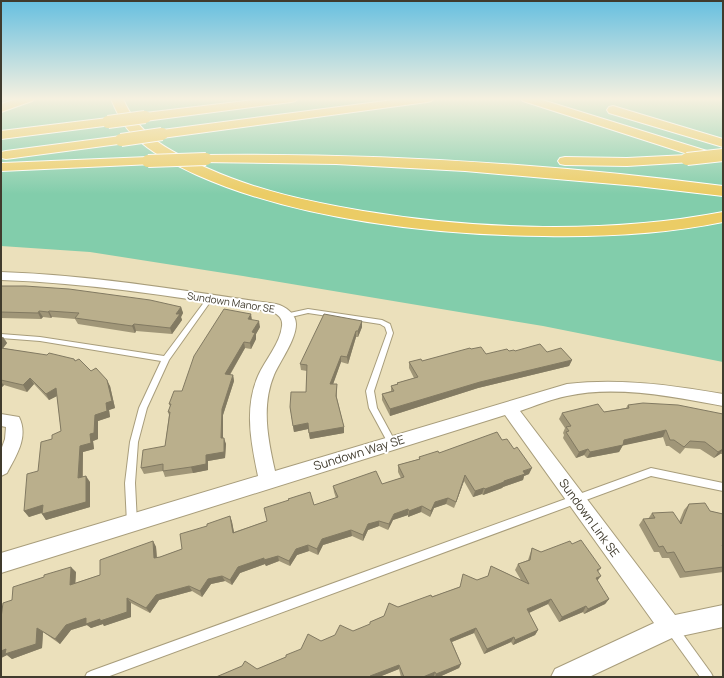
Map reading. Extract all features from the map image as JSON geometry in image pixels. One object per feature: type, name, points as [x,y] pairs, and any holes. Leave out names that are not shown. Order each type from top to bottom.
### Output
[{"type":"highway","points":[[1,135],[37,131]]},
{"type":"highway","points":[[137,131],[158,149],[210,176],[243,188],[286,201],[386,220],[494,231],[544,232],[649,228],[723,217]]},
{"type":"highway","points":[[2,163],[121,140],[187,131]]},
{"type":"highway","points":[[626,131],[723,161]]},
{"type":"highway","points":[[681,131],[723,143]]},
{"type":"highway","points":[[2,163],[202,157],[280,152],[365,152],[613,162],[687,159],[723,154]]},
{"type":"highway","points":[[202,157],[416,163],[630,180],[723,191]]},
{"type":"street","name":"Sundown Manor SE","points":[[1,276],[81,280],[139,286],[276,308],[287,316],[289,328],[265,378],[260,399],[258,422],[260,443],[268,481]]},
{"type":"street","name":"Sundown Way SE","points":[[1,563],[567,390],[603,386],[645,388],[723,400]]},
{"type":"street","name":"Sundown Link SE","points":[[509,408],[670,627]]},
{"type":"street","points":[[1,420],[13,422],[16,429],[15,439],[1,468]]},
{"type":"street","points":[[563,677],[670,627],[723,616]]},
{"type":"lane","points":[[132,523],[130,483],[134,442],[143,408],[166,359],[210,298]]},
{"type":"lane","points":[[287,316],[308,311],[382,322],[388,326],[390,333],[370,392],[373,408],[392,443]]},
{"type":"lane","points":[[1,336],[40,339],[166,359]]},
{"type":"lane","points":[[92,677],[651,472],[723,487]]},
{"type":"lane","points":[[670,627],[707,677]]},
{"type":"green space","points":[[1,131],[723,131],[723,362],[543,326],[243,276],[90,252],[1,246]]},
{"type":"building","points":[[1,286],[69,289],[150,300],[181,307],[176,314],[180,314],[170,328],[134,324],[132,326],[75,318],[79,313],[49,311],[39,311],[38,313],[1,312]]},
{"type":"building","points":[[224,309],[251,314],[248,319],[259,321],[252,332],[255,333],[250,343],[244,342],[225,374],[233,375],[222,409],[221,438],[224,438],[224,452],[206,455],[206,464],[191,467],[163,471],[163,464],[141,468],[143,450],[165,446],[170,412],[168,412],[171,404],[169,404],[174,391],[182,391],[194,356]]},
{"type":"building","points":[[324,314],[362,321],[358,331],[356,331],[347,357],[341,356],[330,384],[337,384],[336,396],[344,427],[309,433],[308,423],[293,426],[290,407],[291,392],[306,392],[307,365],[300,364]]},
{"type":"building","points":[[540,344],[547,352],[561,348],[572,360],[480,382],[390,409],[382,394],[394,391],[391,386],[398,384],[397,383],[418,377],[409,362],[421,359],[422,361],[470,348],[481,347],[486,354],[507,349],[509,351],[515,351]]},
{"type":"building","points":[[1,348],[47,355],[49,353],[74,359],[75,361],[79,359],[91,371],[96,368],[107,380],[112,401],[106,403],[107,411],[95,415],[94,433],[90,434],[91,443],[80,446],[78,478],[86,476],[86,502],[42,514],[43,505],[24,511],[27,474],[38,471],[41,442],[52,439],[52,435],[61,431],[56,388],[46,394],[30,378],[23,385],[1,380]]},
{"type":"building","points":[[643,403],[678,405],[723,414],[723,449],[718,452],[705,442],[690,441],[684,447],[674,440],[670,440],[666,430],[624,440],[623,445],[590,452],[588,449],[579,452],[566,432],[569,431],[566,427],[571,426],[562,413],[598,404],[604,412],[629,408],[628,405]]},
{"type":"building","points":[[497,432],[502,440],[507,439],[514,449],[517,447],[532,468],[523,471],[525,474],[485,489],[475,491],[465,475],[456,502],[448,498],[435,502],[431,511],[422,506],[409,511],[408,509],[394,514],[389,524],[379,521],[368,524],[363,535],[351,530],[322,539],[317,549],[308,545],[296,549],[289,561],[278,556],[264,560],[264,558],[238,567],[230,580],[222,576],[208,579],[200,591],[189,586],[156,595],[146,608],[127,598],[127,612],[86,624],[86,618],[66,625],[55,639],[37,628],[36,644],[5,654],[6,649],[1,651],[1,618],[3,603],[12,600],[13,587],[44,577],[44,575],[71,567],[70,585],[100,575],[100,560],[153,541],[154,558],[160,557],[182,549],[180,534],[207,526],[207,524],[230,516],[233,533],[267,521],[264,508],[310,492],[314,505],[338,497],[333,486],[376,471],[382,484],[404,477],[398,465],[420,459],[419,457],[438,451],[439,453]]},
{"type":"building","points":[[705,503],[710,511],[723,514],[723,567],[685,572],[674,552],[667,553],[663,546],[659,547],[643,519],[655,518],[652,513],[673,512],[681,524],[689,504]]},
{"type":"building","points":[[581,540],[601,568],[597,570],[601,576],[596,578],[609,599],[588,609],[586,606],[562,617],[551,599],[527,609],[538,630],[515,640],[514,637],[487,649],[476,628],[450,639],[461,664],[436,674],[435,672],[423,677],[404,677],[399,665],[370,677],[216,677],[242,666],[245,661],[257,669],[286,657],[286,655],[301,649],[308,634],[321,641],[335,635],[340,625],[353,631],[370,624],[370,622],[384,616],[389,603],[398,607],[431,595],[432,597],[460,587],[463,574],[477,580],[488,576],[491,566],[529,584],[518,564],[530,560],[532,548],[541,552],[570,541],[572,544]]}]
